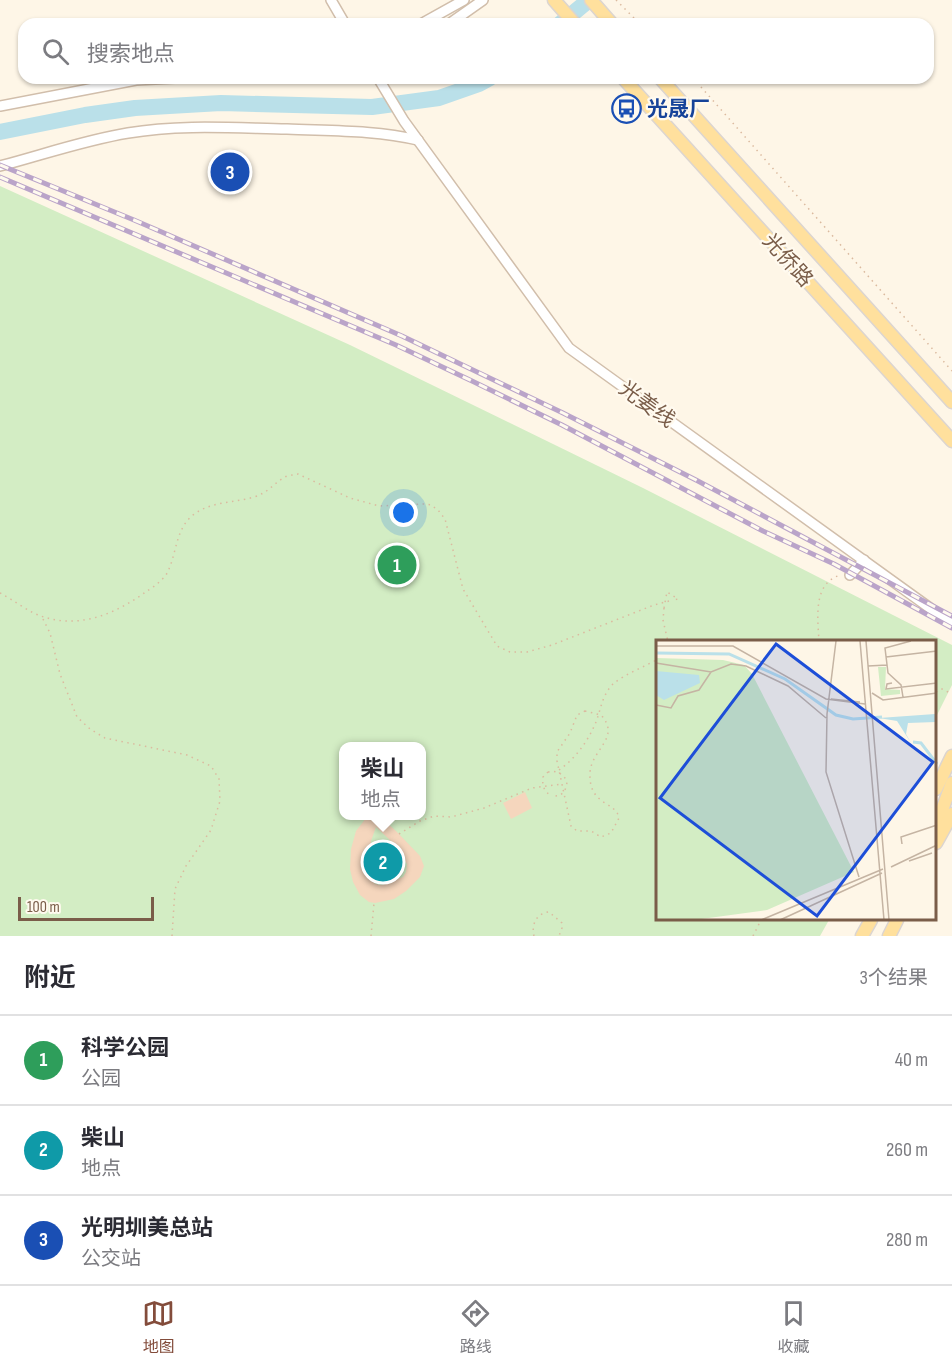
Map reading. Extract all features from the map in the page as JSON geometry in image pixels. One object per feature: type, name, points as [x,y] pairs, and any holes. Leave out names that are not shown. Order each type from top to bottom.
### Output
[{"type":"main road","points":[[554,0],[570,18]]},
{"type":"main road","points":[[591,0],[607,18]]},
{"type":"main road","name":"光侨路","points":[[628,84],[952,441]]},
{"type":"main road","name":"光侨路","points":[[665,84],[952,402]]},
{"type":"main road","points":[[937,787],[952,756]]},
{"type":"main road","points":[[937,823],[952,783]]},
{"type":"main road","points":[[937,841],[952,813]]},
{"type":"main road","points":[[862,936],[870,921]]},
{"type":"main road","points":[[889,936],[896,921]]},
{"type":"street","points":[[331,0],[342,18]]},
{"type":"street","points":[[432,18],[464,0]]},
{"type":"street","points":[[458,18],[483,0]]},
{"type":"street","points":[[0,106],[115,84]]},
{"type":"street","name":"光姜线","points":[[382,84],[418,140],[569,348],[952,624]]},
{"type":"street","points":[[0,166],[98,139],[169,128],[375,132],[418,140]]},
{"type":"street","points":[[850,575],[864,560]]},
{"type":"path","points":[[616,0],[634,18]]},
{"type":"path","points":[[698,84],[952,371]]},
{"type":"path","points":[[0,593],[42,617],[66,622],[87,620],[111,613],[156,585],[169,570],[183,526],[193,515],[206,507],[254,497],[272,489],[285,477],[298,474],[350,498],[379,507],[425,504],[438,510],[445,519],[449,531],[463,589],[497,646],[510,652],[527,652],[552,645],[654,605],[665,602],[673,600],[678,599],[667,592],[665,602],[664,608],[663,620],[668,640]]},
{"type":"path","points":[[819,640],[817,613],[822,591],[837,576],[850,575]]},
{"type":"path","points":[[42,617],[50,633],[60,674],[77,717],[90,729],[105,738],[187,755],[211,766],[219,779],[220,801],[211,830],[186,866],[175,889],[172,936]]},
{"type":"path","points":[[559,770],[568,764],[584,744],[596,721],[605,695],[612,685],[656,660]]},
{"type":"path","points":[[937,692],[942,689],[952,694]]},
{"type":"path","points":[[585,711],[597,712],[608,724],[609,732],[591,764],[590,778],[598,800],[619,814],[611,833],[601,837],[591,831],[575,830],[571,826],[562,784],[558,752],[570,733],[577,714],[585,711]]},
{"type":"path","points":[[548,772],[558,772],[567,782],[560,796],[552,796],[543,788],[543,777],[548,772]]},
{"type":"path","points":[[426,819],[434,816],[451,817],[484,808],[532,788],[562,784]]},
{"type":"path","points":[[399,834],[423,820]]},
{"type":"path","points":[[371,936],[374,903]]},
{"type":"path","points":[[534,936],[536,920],[543,913],[549,912],[562,923],[559,936]]},
{"type":"path","points":[[753,936],[760,921]]},
{"type":"green space","points":[[0,186],[350,345],[643,488],[952,645],[952,685],[937,715],[937,640],[656,640],[656,921],[828,921],[820,936],[0,936]]},
{"type":"building","points":[[525,792],[532,808],[511,819],[503,803]]},
{"type":"building","points":[[364,820],[386,822],[420,856],[424,866],[420,877],[394,899],[369,902],[360,895],[353,882],[350,869],[351,849],[356,831]],"holes":[[[376,827],[392,842],[407,864],[403,877],[382,885],[375,884],[371,877],[371,841]]]},
{"type":"waterway","points":[[567,18],[589,0]]},
{"type":"waterway","points":[[0,132],[85,115],[135,108],[221,103],[372,107],[439,98],[479,84]]},
{"type":"railway","points":[[0,165],[134,220],[402,336],[696,480],[952,616]]},
{"type":"railway","points":[[0,177],[396,345],[472,381],[562,425],[763,531],[834,564],[952,628]]},
{"type":"place","name":"光晟厂","points":[[626,109]]},
{"type":"place","name":"光明圳美总站","points":[[230,172]]},
{"type":"place","name":"科学公园","points":[[397,565]]},
{"type":"place","name":"柴山","points":[[383,862]]}]
